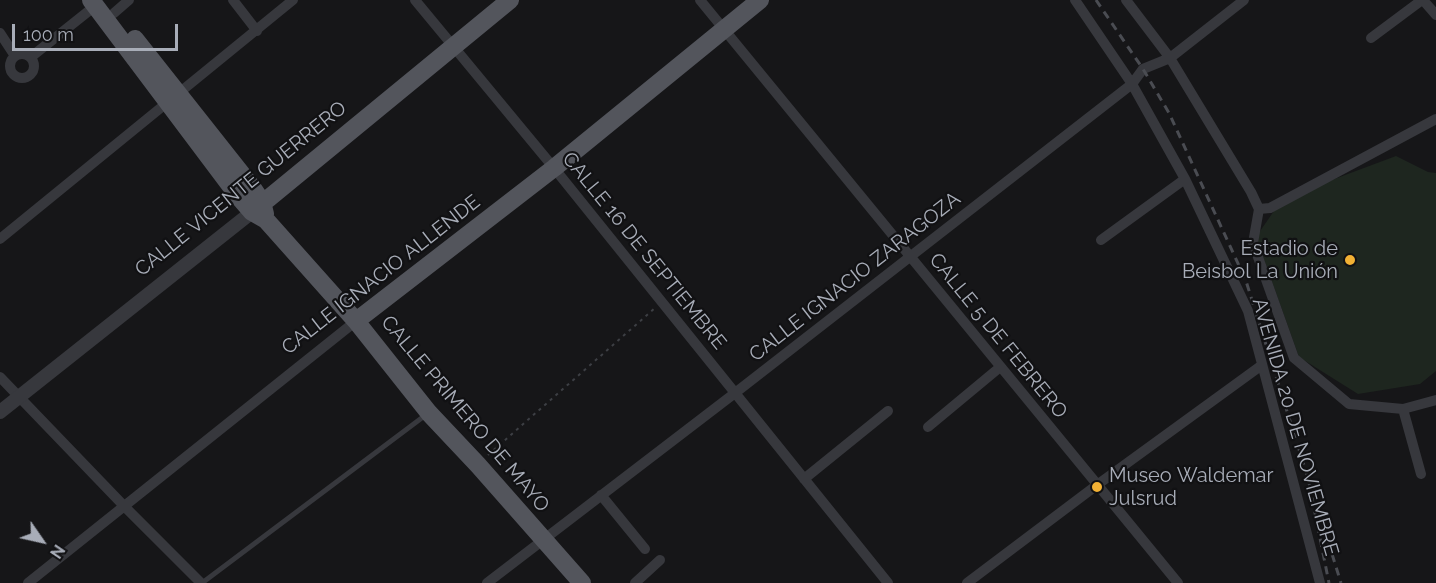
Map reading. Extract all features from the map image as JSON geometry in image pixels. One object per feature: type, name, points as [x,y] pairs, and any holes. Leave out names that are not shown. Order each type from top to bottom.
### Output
[{"type":"main road","name":"CALLE VICENTE GUERRERO","points":[[260,211],[510,0]]},
{"type":"main road","name":"CALLE IGNACIO ALLENDE","points":[[356,321],[554,168],[760,0]]},
{"type":"main road","name":"CALLE PRIMERO DE MAYO","points":[[101,5],[260,211],[356,321],[429,413],[582,583]]},
{"type":"street","points":[[31,57],[101,5],[129,0]]},
{"type":"street","points":[[233,0],[257,31]]},
{"type":"street","points":[[2,234],[173,99],[293,0]]},
{"type":"street","name":"CALLE 16 DE SEPTIEMBRE","points":[[415,0],[554,168],[888,583]]},
{"type":"street","name":"CALLE 5 DE FEBRERO","points":[[700,0],[999,368],[1178,583]]},
{"type":"street","name":"AVENIDA 20 DE NOVIEMBRE","points":[[1075,0],[1132,84],[1185,179],[1248,311],[1320,583]]},
{"type":"street","points":[[1126,0],[1170,58],[1259,208],[1270,208],[1436,119]]},
{"type":"street","name":"CALLE IGNACIO ZARAGOZA","points":[[487,583],[1132,84],[1143,69],[1170,58],[1244,0]]},
{"type":"street","points":[[1371,38],[1423,0],[1436,15]]},
{"type":"street","points":[[0,34],[15,56]]},
{"type":"street","points":[[23,54],[31,57],[35,65],[33,73],[26,78],[17,78],[11,72],[10,63],[15,56],[23,54]]},
{"type":"street","points":[[1101,240],[1185,179]]},
{"type":"street","name":"AVENIDA 20 DE NOVIEMBRE","points":[[1259,208],[1253,243],[1294,358],[1349,404],[1403,409]]},
{"type":"street","name":"CALLE VICENTE GUERRERO","points":[[0,412],[260,211]]},
{"type":"street","name":"CALLE IGNACIO ALLENDE","points":[[28,583],[356,321]]},
{"type":"street","points":[[967,583],[1097,485],[1262,366]]},
{"type":"street","points":[[928,426],[999,368]]},
{"type":"street","points":[[0,377],[124,507],[201,583]]},
{"type":"street","points":[[1421,474],[1403,409],[1436,400]]},
{"type":"street","points":[[804,479],[888,411]]},
{"type":"street","points":[[601,495],[645,549]]},
{"type":"street","points":[[635,583],[660,560]]},
{"type":"lane","points":[[201,583],[429,413]]},
{"type":"path","points":[[478,465],[662,302]]},
{"type":"shaded area","name":"Estadio de Beisbol La Unión","points":[[1396,156],[1428,172],[1436,173],[1436,371],[1420,384],[1358,394],[1299,357],[1256,237],[1276,208],[1305,190]]},
{"type":"railway","points":[[1096,0],[1143,69],[1169,113],[1246,281],[1308,478],[1329,583]]},
{"type":"railway","points":[[1328,541],[1341,583]]},
{"type":"place","name":"Estadio de Beisbol La Unión","points":[[1350,260]]},
{"type":"place","name":"Museo Waldemar Julsrud","points":[[1097,487]]}]
